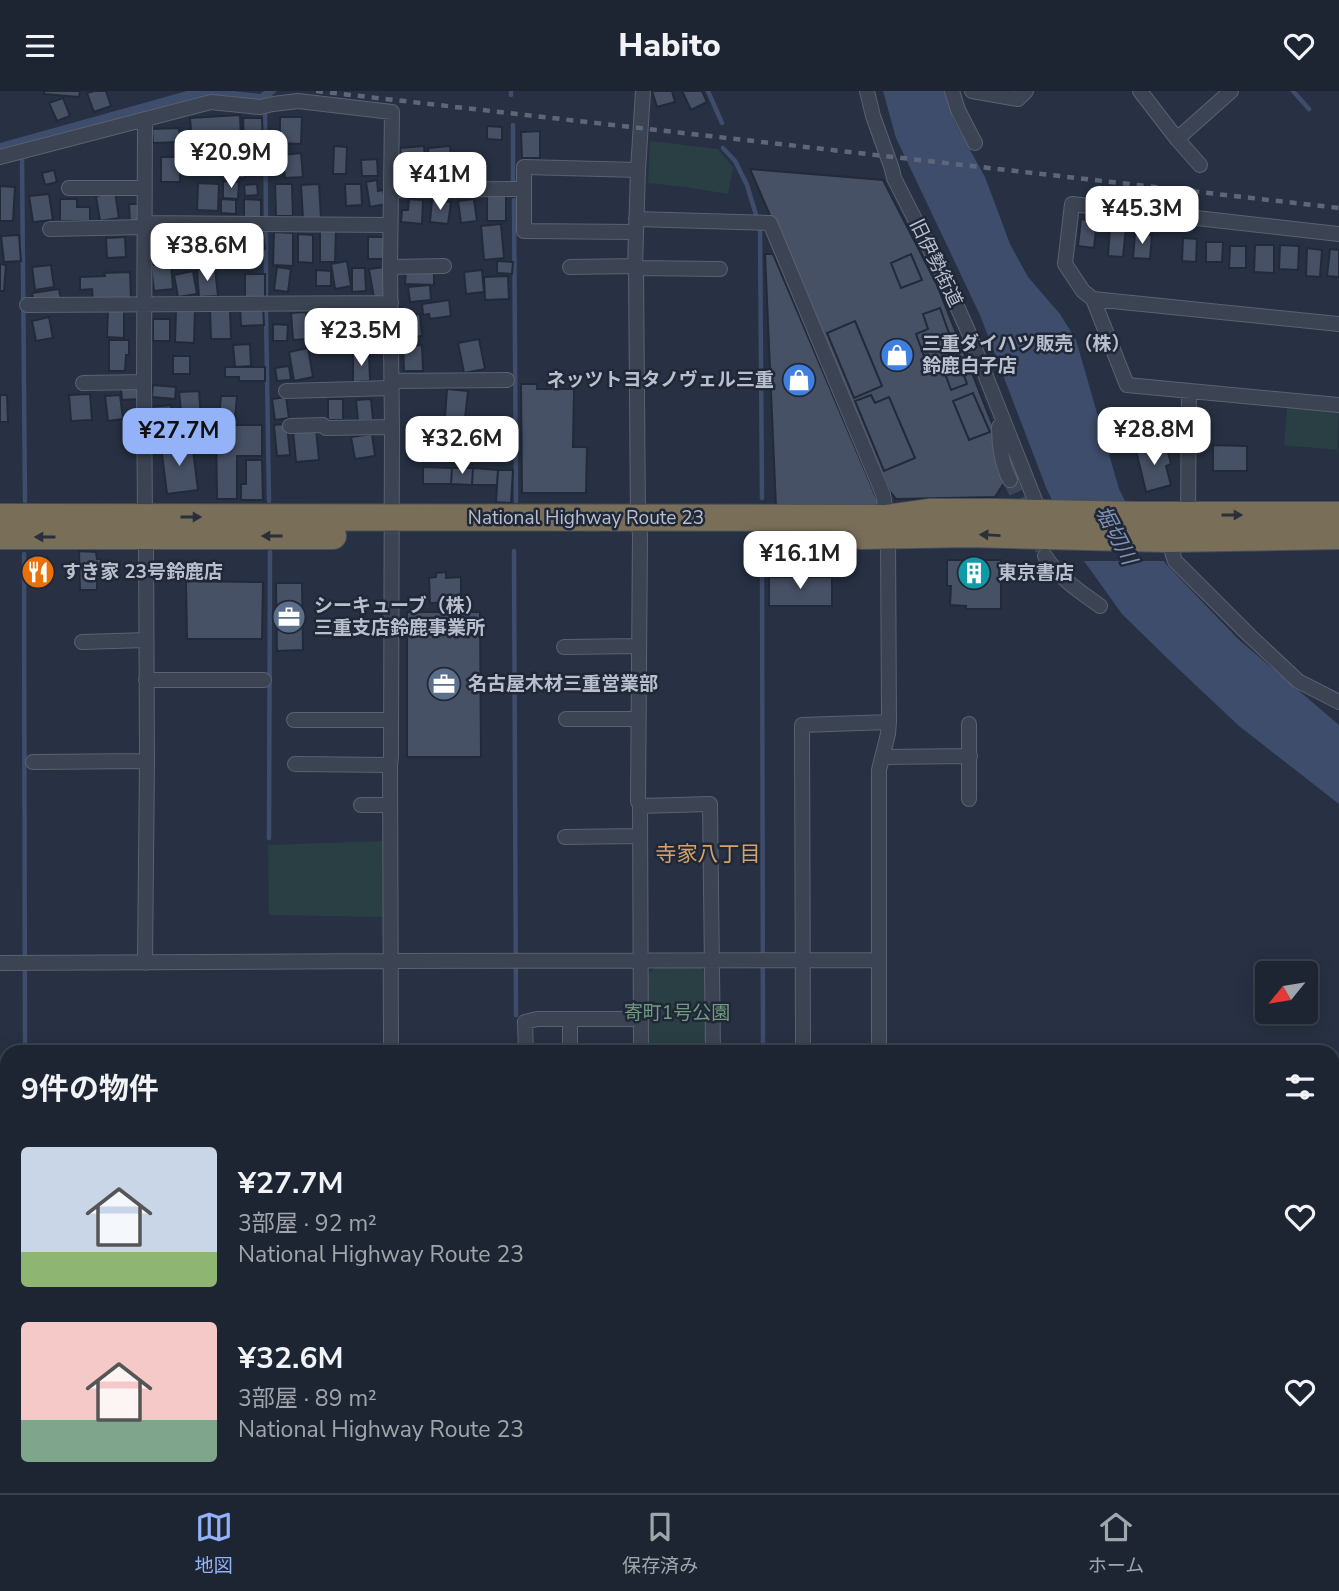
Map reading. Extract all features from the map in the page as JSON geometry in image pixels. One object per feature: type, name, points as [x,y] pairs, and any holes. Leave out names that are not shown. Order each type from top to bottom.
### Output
[{"type":"highway","name":"National Highway Route 23","points":[[1152,530],[1188,515],[1339,515]]},
{"type":"highway","name":"National Highway Route 23","points":[[0,517],[145,527]]},
{"type":"highway","name":"National Highway Route 23","points":[[0,536],[145,527],[639,526],[888,527],[969,534],[1047,530],[1152,530],[1339,536]]},
{"type":"street","points":[[641,1045],[635,225],[643,91]]},
{"type":"street","name":"旧伊勢街道","points":[[867,91],[894,178],[968,331],[1047,530],[1052,567],[1064,580],[1100,606]]},
{"type":"street","points":[[952,91],[958,110],[975,143]]},
{"type":"street","points":[[972,91],[1018,99],[1026,91]]},
{"type":"street","points":[[1140,91],[1200,165]]},
{"type":"street","points":[[1177,139],[1231,91]]},
{"type":"street","points":[[0,157],[211,102],[260,107],[298,101],[392,112],[391,1045]]},
{"type":"street","points":[[145,119],[145,963]]},
{"type":"street","points":[[638,170],[524,167],[524,231],[635,225],[770,223],[883,494],[888,527],[888,734],[879,770],[879,1045]]},
{"type":"street","points":[[69,188],[144,188]]},
{"type":"street","points":[[391,190],[524,189]]},
{"type":"street","points":[[1339,234],[1072,204],[1065,264],[1083,291],[1093,299],[1127,385],[1339,405]]},
{"type":"street","points":[[50,229],[145,225],[390,225]]},
{"type":"street","points":[[390,267],[444,266]]},
{"type":"street","points":[[570,267],[720,269]]},
{"type":"street","points":[[1093,299],[1339,324]]},
{"type":"street","points":[[27,305],[391,303]]},
{"type":"street","points":[[286,391],[507,380]]},
{"type":"street","points":[[83,383],[144,382]]},
{"type":"street","points":[[1188,515],[1189,391]]},
{"type":"street","points":[[1000,415],[999,433],[1010,480]]},
{"type":"street","points":[[290,426],[392,427]]},
{"type":"street","points":[[1152,530],[1175,561],[1298,681],[1339,702]]},
{"type":"street","points":[[82,642],[146,640]]},
{"type":"street","points":[[564,647],[639,646]]},
{"type":"street","points":[[146,680],[264,680]]},
{"type":"street","points":[[566,719],[638,719]]},
{"type":"street","points":[[295,720],[391,720]]},
{"type":"street","points":[[803,1045],[802,725],[888,722]]},
{"type":"street","points":[[969,799],[970,724]]},
{"type":"street","points":[[882,757],[970,756]]},
{"type":"street","points":[[33,762],[147,761]]},
{"type":"street","points":[[295,764],[390,765]]},
{"type":"street","points":[[361,805],[390,804]]},
{"type":"street","points":[[640,806],[710,804],[713,1045]]},
{"type":"street","points":[[565,837],[639,837]]},
{"type":"street","points":[[0,963],[879,960]]},
{"type":"street","points":[[526,1045],[525,1022],[537,1019],[641,1019]]},
{"type":"street","points":[[570,1020],[570,1045]]},
{"type":"green space","points":[[650,141],[718,149],[733,167],[728,194],[648,183]]},
{"type":"green space","points":[[1287,407],[1339,411],[1337,450],[1284,445]]},
{"type":"green space","points":[[387,841],[386,917],[269,915],[268,845]]},
{"type":"green space","name":"寄町1号公園","points":[[699,966],[707,973],[707,1045],[648,1045],[648,974],[656,967]]},
{"type":"water","points":[[187,91],[260,94],[264,91],[277,91],[261,103],[199,97],[0,151],[0,143]]},
{"type":"water","name":"堀切川","points":[[883,91],[944,91],[954,121],[985,177],[1010,244],[1028,277],[1060,314],[1076,340],[1119,489],[1137,525],[1166,564],[1238,639],[1339,725],[1339,804],[1239,726],[1168,659],[1122,614],[1084,561],[1047,490],[980,315],[896,138]]},
{"type":"pier","points":[[1050,504],[1148,535],[1164,561],[1079,561]]},
{"type":"building","points":[[44,91],[80,91],[79,97],[44,94]]},
{"type":"building","points":[[106,91],[111,106],[94,112],[87,93]]},
{"type":"building","points":[[652,91],[672,91],[675,102],[657,107]]},
{"type":"building","points":[[682,91],[702,91],[707,102],[691,110]]},
{"type":"building","points":[[63,98],[70,116],[57,121],[49,103]]},
{"type":"building","points":[[240,115],[241,141],[227,142],[228,151],[194,153],[193,141],[183,141],[182,131],[191,130],[190,118]]},
{"type":"building","points":[[280,117],[302,117],[301,144],[280,143]]},
{"type":"building","points":[[243,118],[262,118],[263,144],[244,144]]},
{"type":"building","points":[[487,126],[502,127],[502,140],[487,139]]},
{"type":"building","points":[[179,128],[180,142],[153,143],[152,129]]},
{"type":"building","points":[[540,131],[540,158],[522,158],[521,132]]},
{"type":"building","points":[[334,146],[347,147],[346,174],[333,174]]},
{"type":"building","points":[[424,146],[427,182],[403,183],[400,148]]},
{"type":"building","points":[[450,146],[452,167],[430,169],[428,148]]},
{"type":"building","points":[[244,151],[245,178],[226,179],[225,152]]},
{"type":"building","points":[[301,153],[303,177],[285,178],[282,155]]},
{"type":"building","points":[[161,157],[181,157],[180,182],[161,182]]},
{"type":"building","points":[[377,159],[378,176],[362,176],[361,160]]},
{"type":"building","points":[[465,160],[482,160],[481,181],[464,180]]},
{"type":"building","name":"三重ダイハツ販売（株） 鈴鹿白子店","points":[[750,169],[883,180],[937,285],[993,426],[1004,483],[995,497],[896,499],[889,490]]},
{"type":"building","points":[[54,170],[57,182],[45,185],[42,173]]},
{"type":"building","points":[[377,180],[378,191],[383,190],[386,204],[370,207],[366,182]]},
{"type":"building","points":[[223,181],[239,182],[238,199],[223,198]]},
{"type":"building","points":[[198,183],[219,184],[218,211],[197,210]]},
{"type":"building","points":[[257,184],[258,195],[245,196],[244,185]]},
{"type":"building","points":[[275,184],[292,184],[293,216],[276,216]]},
{"type":"building","points":[[319,184],[321,218],[303,219],[301,185]]},
{"type":"building","points":[[345,184],[361,184],[362,205],[346,206]]},
{"type":"building","points":[[0,186],[15,187],[13,221],[0,221]]},
{"type":"building","points":[[115,192],[119,218],[100,221],[96,196]]},
{"type":"building","points":[[49,194],[53,220],[33,222],[29,196]]},
{"type":"building","points":[[506,195],[506,221],[487,221],[487,196]]},
{"type":"building","points":[[60,199],[77,199],[77,207],[90,207],[90,221],[60,221]]},
{"type":"building","points":[[221,199],[236,200],[236,214],[221,213]]},
{"type":"building","points":[[244,199],[261,200],[261,218],[244,217]]},
{"type":"building","points":[[409,199],[423,200],[422,224],[401,222],[402,210],[408,210]]},
{"type":"building","points":[[474,199],[477,221],[461,223],[458,201]]},
{"type":"building","points":[[432,200],[451,202],[448,224],[430,222]]},
{"type":"building","points":[[129,204],[141,204],[141,223],[130,223]]},
{"type":"building","points":[[1081,219],[1097,221],[1094,248],[1078,246]]},
{"type":"building","points":[[501,224],[504,258],[484,260],[481,226]]},
{"type":"building","points":[[262,226],[265,249],[246,251],[244,228]]},
{"type":"building","points":[[1110,227],[1126,228],[1123,257],[1108,256]]},
{"type":"building","points":[[320,230],[336,230],[335,262],[320,262]]},
{"type":"building","points":[[229,231],[231,259],[214,260],[212,232]]},
{"type":"building","points":[[274,232],[293,233],[293,266],[273,265]]},
{"type":"building","points":[[298,234],[313,235],[313,263],[298,262]]},
{"type":"building","points":[[1135,234],[1152,235],[1150,259],[1133,258]]},
{"type":"building","points":[[19,235],[21,261],[4,262],[1,236]]},
{"type":"building","points":[[125,237],[126,257],[107,258],[106,238]]},
{"type":"building","points":[[368,237],[385,237],[385,259],[368,259]]},
{"type":"building","points":[[1183,238],[1197,239],[1196,262],[1182,261]]},
{"type":"building","points":[[176,240],[197,240],[197,262],[177,263]]},
{"type":"building","points":[[1206,242],[1223,242],[1222,262],[1206,262]]},
{"type":"building","points":[[1255,245],[1274,245],[1274,273],[1254,272]]},
{"type":"building","points":[[1280,245],[1299,246],[1298,270],[1279,269]]},
{"type":"building","points":[[1230,246],[1246,246],[1246,268],[1229,268]]},
{"type":"building","points":[[1307,248],[1322,250],[1320,277],[1306,276]]},
{"type":"building","points":[[1330,249],[1339,250],[1339,277],[1327,276]]},
{"type":"building","name":"ネッツトヨタノヴェル三重","points":[[765,254],[773,254],[880,506],[776,507]]},
{"type":"building","points":[[911,254],[922,280],[901,288],[891,263]]},
{"type":"building","points":[[347,261],[351,286],[335,289],[331,264]]},
{"type":"building","points":[[497,261],[513,262],[512,274],[497,273]]},
{"type":"building","points":[[171,263],[173,289],[154,291],[151,265]]},
{"type":"building","points":[[0,264],[6,265],[4,291],[0,291]]},
{"type":"building","points":[[51,265],[54,287],[35,290],[32,267]]},
{"type":"building","points":[[277,267],[291,269],[288,292],[274,290]]},
{"type":"building","points":[[384,267],[388,295],[374,298],[369,269]]},
{"type":"building","points":[[215,268],[218,296],[199,297],[197,270]]},
{"type":"building","points":[[352,268],[365,268],[366,291],[352,292]]},
{"type":"building","points":[[406,269],[434,270],[434,285],[405,284]]},
{"type":"building","points":[[316,270],[331,271],[331,286],[316,286]]},
{"type":"building","points":[[482,270],[484,292],[466,294],[464,272]]},
{"type":"building","points":[[193,271],[197,294],[178,297],[174,275]]},
{"type":"building","points":[[130,272],[131,300],[93,302],[92,289],[80,290],[80,277]]},
{"type":"building","points":[[245,274],[265,274],[265,298],[245,298]]},
{"type":"building","points":[[508,276],[509,299],[485,300],[484,277]]},
{"type":"building","points":[[430,285],[431,300],[410,302],[408,287]]},
{"type":"building","points":[[59,289],[61,299],[34,304],[32,293]]},
{"type":"building","points":[[449,300],[451,316],[430,319],[429,314],[423,315],[422,304]]},
{"type":"building","points":[[263,305],[264,325],[241,326],[240,306]]},
{"type":"building","points":[[108,307],[124,307],[124,338],[107,337]]},
{"type":"building","points":[[940,308],[967,384],[951,390],[941,362],[928,367],[916,334],[928,329],[923,314]]},
{"type":"building","points":[[230,309],[231,339],[211,339],[210,310]]},
{"type":"building","points":[[176,310],[195,311],[194,343],[175,342]]},
{"type":"building","points":[[329,311],[345,311],[345,340],[329,340]]},
{"type":"building","points":[[306,312],[308,339],[293,340],[291,313]]},
{"type":"building","points":[[374,312],[378,338],[360,341],[355,316]]},
{"type":"building","points":[[420,314],[422,336],[406,338],[403,316]]},
{"type":"building","points":[[311,315],[320,316],[320,320],[324,320],[323,338],[310,338]]},
{"type":"building","points":[[49,317],[53,338],[36,341],[32,321]]},
{"type":"building","points":[[153,319],[170,319],[170,341],[153,341]]},
{"type":"building","points":[[855,321],[882,386],[854,398],[827,333]]},
{"type":"building","points":[[273,324],[288,325],[287,341],[273,341]]},
{"type":"building","points":[[479,339],[485,369],[464,373],[458,343]]},
{"type":"building","points":[[109,340],[129,340],[125,371],[109,371]]},
{"type":"building","points":[[250,344],[251,366],[235,367],[233,345]]},
{"type":"building","points":[[422,345],[423,371],[404,371],[403,346]]},
{"type":"building","points":[[308,348],[313,377],[294,381],[289,352]]},
{"type":"building","points":[[353,354],[369,354],[370,381],[353,382]]},
{"type":"building","points":[[173,356],[190,356],[190,374],[173,374]]},
{"type":"building","points":[[289,366],[291,380],[277,381],[275,368]]},
{"type":"building","points":[[225,367],[265,367],[265,381],[239,381],[239,377],[225,377]]},
{"type":"building","points":[[521,384],[537,384],[537,389],[557,386],[557,389],[574,389],[573,447],[587,447],[586,493],[522,493]]},
{"type":"building","points":[[153,385],[176,387],[175,399],[152,397]]},
{"type":"building","points":[[137,387],[138,399],[122,400],[121,388]]},
{"type":"building","points":[[447,389],[468,391],[465,418],[445,417]]},
{"type":"building","points":[[199,391],[201,419],[182,421],[179,392]]},
{"type":"building","points":[[973,393],[990,432],[969,440],[953,401]]},
{"type":"building","points":[[90,394],[92,420],[71,421],[69,395]]},
{"type":"building","points":[[0,395],[7,395],[8,422],[0,422]]},
{"type":"building","points":[[120,395],[123,419],[108,421],[105,396]]},
{"type":"building","points":[[871,395],[875,403],[889,397],[915,458],[884,471],[855,401]]},
{"type":"building","points":[[221,396],[237,396],[235,420],[219,419]]},
{"type":"building","points":[[286,397],[289,418],[275,420],[272,399]]},
{"type":"building","points":[[328,399],[343,399],[343,420],[328,420]]},
{"type":"building","points":[[371,399],[373,420],[358,421],[356,400]]},
{"type":"building","points":[[171,405],[173,420],[154,423],[151,407]]},
{"type":"building","points":[[287,424],[290,455],[277,456],[274,425]]},
{"type":"building","points":[[216,425],[262,425],[262,456],[237,456],[237,499],[217,499]]},
{"type":"building","points":[[473,426],[477,457],[453,459],[450,428]]},
{"type":"building","points":[[316,429],[319,460],[296,462],[293,431]]},
{"type":"building","points":[[372,434],[375,456],[355,459],[351,437]]},
{"type":"building","points":[[192,442],[198,490],[167,494],[161,446]]},
{"type":"building","points":[[1144,444],[1146,451],[1167,448],[1171,464],[1166,466],[1171,485],[1146,492],[1135,446]]},
{"type":"building","points":[[1213,445],[1247,446],[1247,471],[1213,471]]},
{"type":"building","points":[[246,460],[262,460],[263,500],[241,500],[241,484],[246,484]]},
{"type":"building","points":[[423,467],[452,468],[451,484],[423,484]]},
{"type":"building","points":[[452,468],[473,468],[472,485],[451,484]]},
{"type":"building","points":[[473,468],[498,470],[497,485],[472,485]]},
{"type":"building","points":[[498,470],[513,470],[511,503],[496,502]]},
{"type":"building","points":[[79,551],[96,552],[97,559],[101,559],[101,571],[97,571],[97,590],[80,590]]},
{"type":"building","name":"すき家 23号鈴鹿店","points":[[47,557],[48,586],[29,587],[28,558]]},
{"type":"building","name":"東京書店","points":[[947,560],[1001,560],[1001,609],[966,609],[966,606],[950,605],[951,586],[947,586]]},
{"type":"building","points":[[446,572],[446,578],[461,577],[461,602],[430,603],[429,578],[436,577],[436,573]]},
{"type":"building","points":[[769,577],[832,577],[832,606],[769,606]]},
{"type":"building","points":[[186,581],[263,582],[262,639],[187,639]]},
{"type":"building","name":"シーキューブ（株） 三重支店鈴鹿事業所","points":[[276,583],[302,583],[303,650],[277,651]]},
{"type":"building","name":"名古屋木材三重営業部","points":[[407,612],[480,612],[481,757],[407,757]]},
{"type":"waterway","points":[[708,91],[722,123]]},
{"type":"waterway","points":[[1293,91],[1309,109]]},
{"type":"waterway","points":[[265,112],[266,222]]},
{"type":"waterway","points":[[513,125],[513,186]]},
{"type":"waterway","points":[[723,148],[735,161],[747,185],[760,228],[762,498]]},
{"type":"waterway","points":[[22,156],[25,501]]},
{"type":"waterway","points":[[514,200],[516,501]]},
{"type":"waterway","points":[[266,234],[266,300]]},
{"type":"waterway","points":[[266,313],[269,501]]},
{"type":"waterway","points":[[514,551],[516,1015]]},
{"type":"waterway","points":[[269,838],[270,552]]},
{"type":"waterway","points":[[762,552],[763,1045]]},
{"type":"waterway","points":[[24,554],[25,1045]]},
{"type":"tunnel","points":[[1010,480],[1045,556]]},
{"type":"railway","points":[[316,91],[1339,208]]},
{"type":"place","name":"三重ダイハツ販売（株） 鈴鹿白子店","points":[[897,355]]},
{"type":"place","name":"ネッツトヨタノヴェル三重","points":[[799,380]]},
{"type":"place","name":"すき家 23号鈴鹿店","points":[[38,572]]},
{"type":"place","name":"東京書店","points":[[974,573]]},
{"type":"place","name":"シーキューブ（株） 三重支店鈴鹿事業所","points":[[289,617]]},
{"type":"place","name":"名古屋木材三重営業部","points":[[444,684]]},
{"type":"district","name":"寺家八丁目","points":[[708,854]]}]
